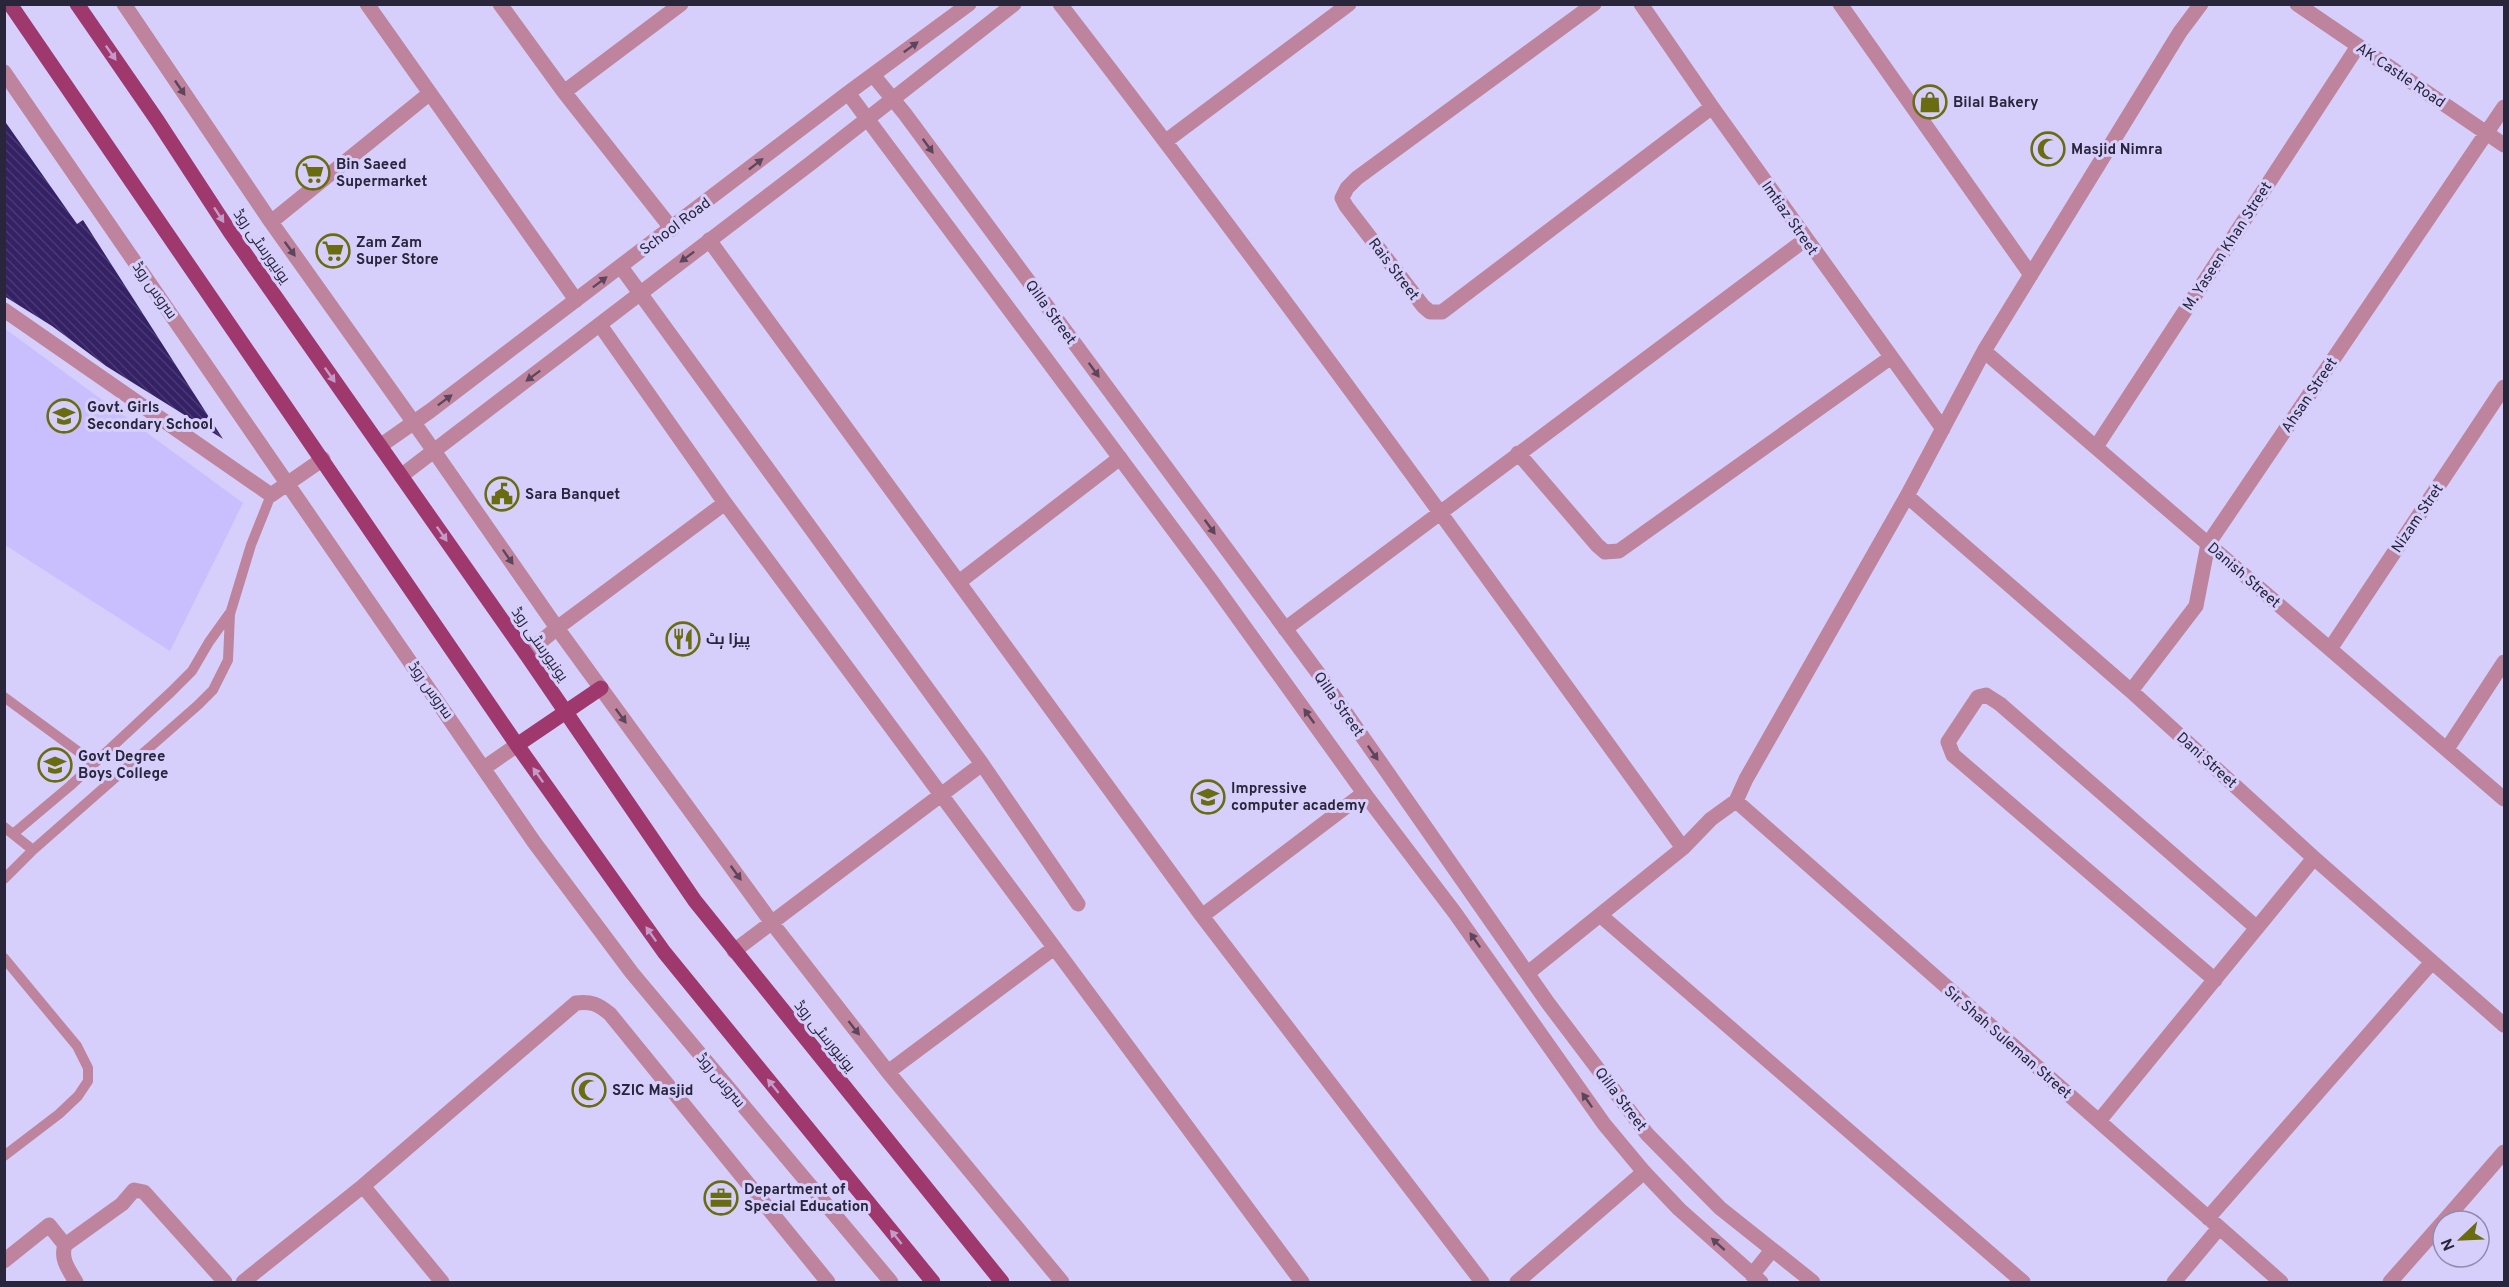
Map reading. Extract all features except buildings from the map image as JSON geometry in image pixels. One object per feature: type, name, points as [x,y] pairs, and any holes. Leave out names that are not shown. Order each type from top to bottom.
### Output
[{"type":"main road","points":[[10,4],[517,745],[664,952],[933,1282]]},
{"type":"main road","name":"یونیورسٹی روڈ","points":[[77,4],[231,232],[526,654],[695,901],[1002,1282]]},
{"type":"main road","points":[[517,745],[601,688]]},
{"type":"street","points":[[124,4],[270,222],[557,628],[772,923],[888,1072],[1062,1282]]},
{"type":"street","points":[[367,4],[576,300]]},
{"type":"street","points":[[500,4],[564,92],[672,229]]},
{"type":"street","points":[[564,92],[681,4]]},
{"type":"street","name":"School Road","points":[[380,446],[414,423],[848,93],[969,4]]},
{"type":"street","points":[[401,476],[600,326],[1014,4]]},
{"type":"street","points":[[1060,4],[1166,141],[1440,512],[1683,848]]},
{"type":"street","points":[[1166,141],[1349,4]]},
{"type":"street","name":"Rais Street","points":[[1594,4],[1347,188],[1342,198],[1346,206],[1423,306],[1430,312],[1442,312],[1712,107]]},
{"type":"street","name":"Imtiaz Street","points":[[1641,4],[1942,429]]},
{"type":"street","points":[[1840,4],[2031,275]]},
{"type":"street","points":[[1528,974],[1683,848],[1712,819],[1736,801],[1746,779],[1907,496],[1984,351],[2180,32],[2201,4]]},
{"type":"street","name":"AK Castle Road","points":[[2297,4],[2505,145]]},
{"type":"street","name":"M. Yaseen Khan Street","points":[[2096,447],[2358,46]]},
{"type":"street","name":"Qilla Street","points":[[873,75],[1285,629],[1528,974],[1647,1134],[1720,1208],[1813,1282]]},
{"type":"street","name":"سروس روڈ","points":[[6,80],[289,484],[534,842],[632,973],[891,1282]]},
{"type":"street","points":[[270,222],[430,93]]},
{"type":"street","name":"Qilla Street","points":[[848,93],[1455,913],[1604,1124],[1679,1209],[1757,1279]]},
{"type":"street","name":"Ahsan Street","points":[[2132,691],[2196,606],[2208,544],[2505,107]]},
{"type":"street","points":[[1285,629],[1806,239]]},
{"type":"street","points":[[710,240],[1203,916],[1482,1282]]},
{"type":"street","points":[[621,267],[982,764],[1078,904]]},
{"type":"street","points":[[4,310],[271,495],[323,459]]},
{"type":"street","points":[[600,326],[725,503],[1302,1282]]},
{"type":"street","name":"Danish Street","points":[[1984,351],[2505,799]]},
{"type":"street","points":[[1518,453],[1597,545],[1605,552],[1619,551],[1890,358]]},
{"type":"street","name":"Nizam Stret","points":[[2330,649],[2505,387]]},
{"type":"street","points":[[959,582],[1120,458]]},
{"type":"street","name":"Dani Street","points":[[1907,496],[2132,691],[2314,858],[2505,1025]]},
{"type":"street","points":[[526,654],[557,628],[725,503]]},
{"type":"street","points":[[2447,749],[2505,662]]},
{"type":"street","points":[[2215,980],[1953,755],[1948,742],[1978,697],[1986,695],[2000,704],[2257,928]]},
{"type":"street","points":[[484,768],[517,745]]},
{"type":"street","points":[[734,951],[982,764]]},
{"type":"street","points":[[1203,916],[1364,793]]},
{"type":"street","name":"Sir Shah Suleman Street","points":[[1736,801],[2281,1282]]},
{"type":"street","points":[[2099,1121],[2314,858]]},
{"type":"street","points":[[1600,915],[2023,1282]]},
{"type":"street","points":[[888,1072],[1054,948]]},
{"type":"street","points":[[2174,1282],[2214,1223],[2432,962]]},
{"type":"street","points":[[243,1282],[363,1186],[576,1003],[588,1002],[598,1005],[610,1014],[828,1282]]},
{"type":"street","points":[[2454,1209],[2505,1152]]},
{"type":"street","points":[[1517,1282],[1644,1172]]},
{"type":"street","points":[[363,1186],[442,1282]]},
{"type":"street","points":[[76,1282],[64,1261],[65,1245],[122,1204],[134,1190],[144,1192],[225,1282]]},
{"type":"street","points":[[4,1261],[49,1225],[65,1245]]},
{"type":"street","points":[[2390,1282],[2431,1235]]},
{"type":"street","points":[[1757,1279],[1772,1250]]},
{"type":"lane","points":[[4,879],[33,850],[213,690],[228,660],[230,614],[251,545],[271,495]]},
{"type":"lane","points":[[33,850],[9,831],[94,763],[192,671],[209,642],[230,614]]},
{"type":"lane","points":[[4,697],[94,763]]},
{"type":"lane","points":[[4,958],[78,1046],[84,1056],[88,1081],[78,1096],[59,1114],[4,1155]]},
{"type":"shaded area","name":"Govt. Girls Secondary School","points":[[4,328],[243,503],[170,651],[5,545]]},
{"type":"place","name":"Bilal Bakery","points":[[1930,102]]},
{"type":"place","name":"Masjid Nimra","points":[[2048,149]]},
{"type":"place","name":"Bin Saeed Supermarket","points":[[313,173]]},
{"type":"place","name":"Zam Zam Super Store","points":[[333,251]]},
{"type":"place","name":"Govt. Girls Secondary School","points":[[64,416]]},
{"type":"place","name":"Sara Banquet","points":[[502,494]]},
{"type":"place","name":"پیزا ہٹ","points":[[683,639]]},
{"type":"place","name":"Govt Degree Boys College","points":[[55,765]]},
{"type":"place","name":"Impressive computer academy","points":[[1208,797]]},
{"type":"place","name":"SZIC Masjid","points":[[589,1090]]},
{"type":"place","name":"Department of Special Education","points":[[721,1198]]}]
